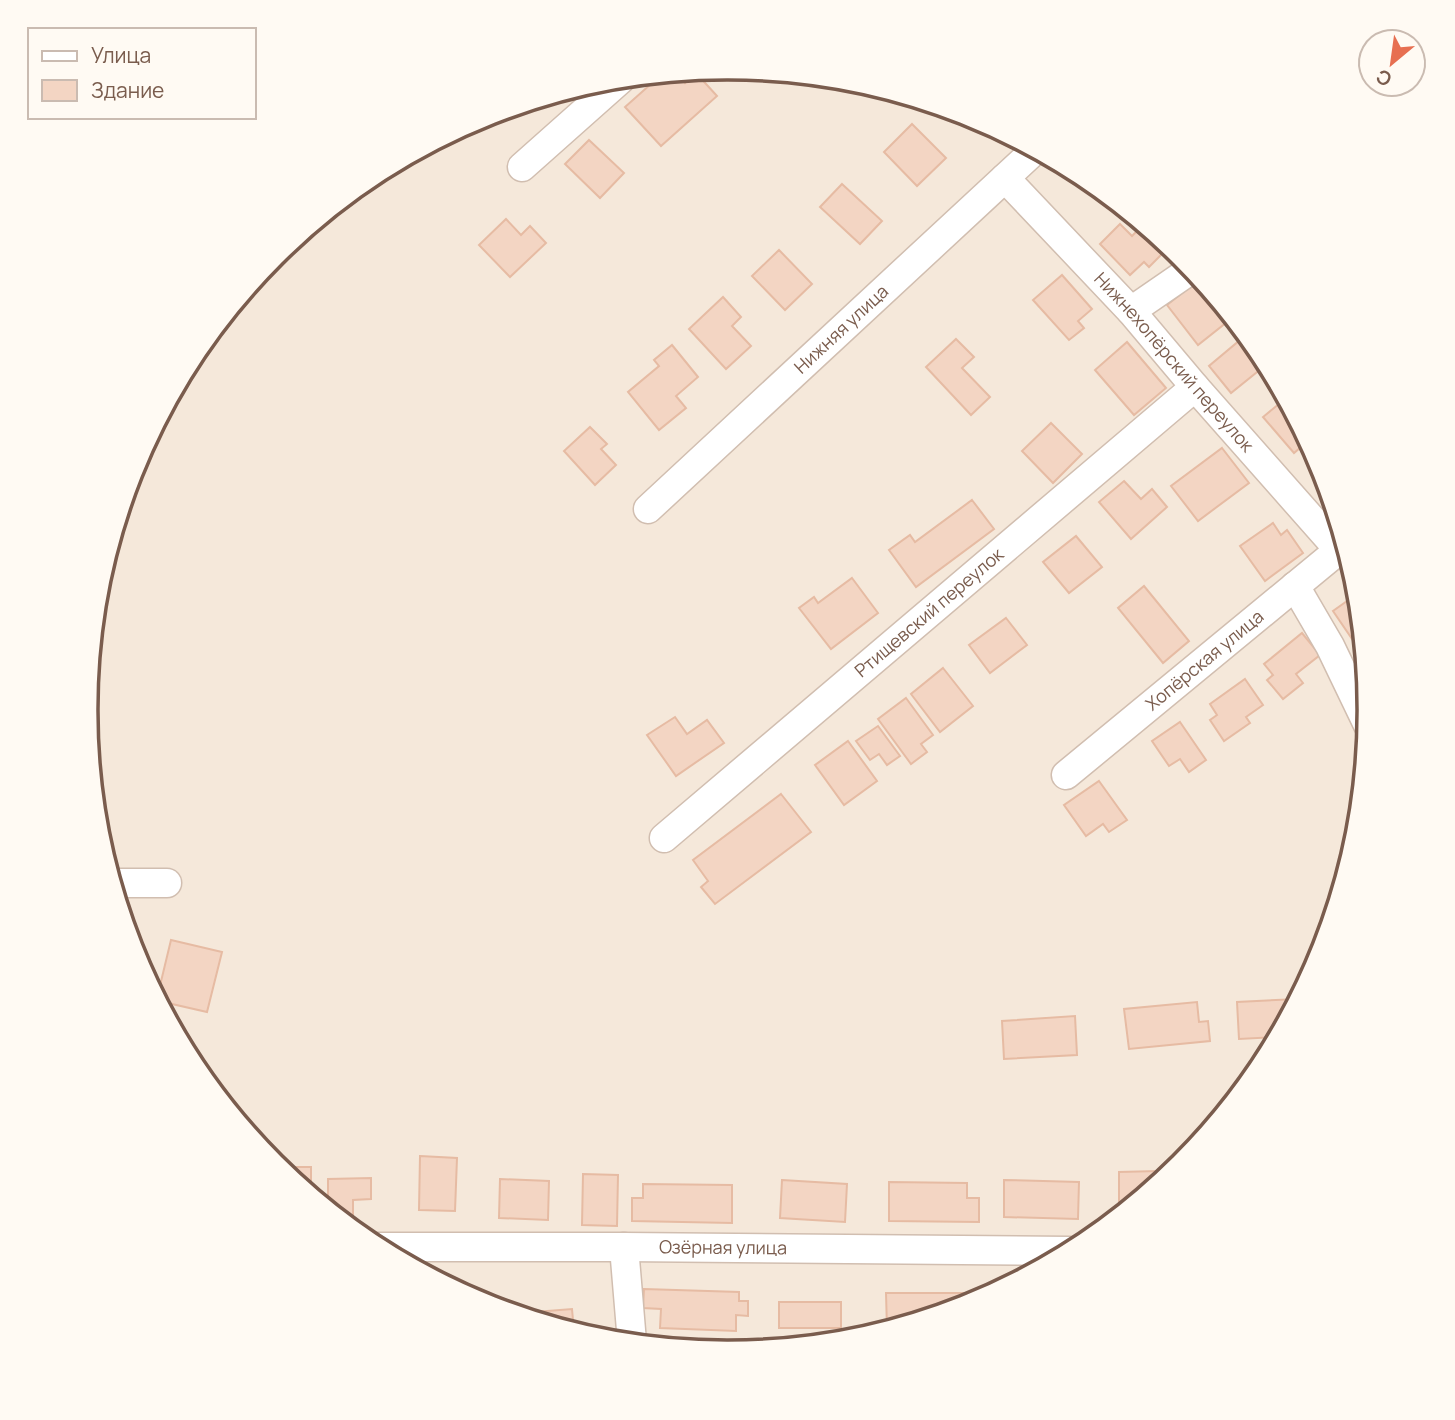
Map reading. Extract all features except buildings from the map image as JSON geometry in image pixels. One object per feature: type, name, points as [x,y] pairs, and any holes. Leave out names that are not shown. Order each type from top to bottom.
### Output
[{"type":"street","points":[[522,167],[605,93]]},
{"type":"street","name":"Нижняя улица","points":[[648,509],[1028,157]]},
{"type":"street","name":"Нижнехопёрский переулок","points":[[1005,178],[1131,311],[1195,387],[1333,539]]},
{"type":"street","points":[[1131,311],[1183,275]]},
{"type":"street","name":"Ртищевский переулок","points":[[664,838],[1195,387]]},
{"type":"street","name":"Хопёрская улица","points":[[1066,775],[1337,552]]},
{"type":"street","points":[[1295,586],[1330,646],[1357,702]]},
{"type":"street","points":[[122,883],[167,883]]},
{"type":"street","name":"Озёрная улица","points":[[400,1247],[1049,1251]]},
{"type":"street","points":[[624,1247],[631,1332]]},
{"type":"shaded area","points":[[728,80],[769,82],[810,86],[890,102],[968,128],[1006,145],[1077,187],[1111,211],[1173,265],[1201,295],[1251,360],[1273,395],[1309,469],[1324,508],[1336,547],[1352,628],[1356,669],[1356,751],[1352,792],[1336,873],[1324,912],[1292,988],[1273,1025],[1227,1093],[1173,1155],[1143,1183],[1111,1209],[1042,1255],[1006,1275],[930,1306],[890,1318],[810,1334],[728,1340],[686,1338],[645,1334],[565,1318],[487,1292],[449,1275],[378,1233],[344,1209],[282,1155],[254,1125],[204,1060],[182,1025],[146,951],[131,912],[119,873],[103,792],[99,751],[99,669],[103,628],[119,547],[131,508],[163,432],[182,395],[228,327],[282,265],[312,237],[344,211],[413,165],[449,145],[525,114],[565,102],[645,86]]}]
